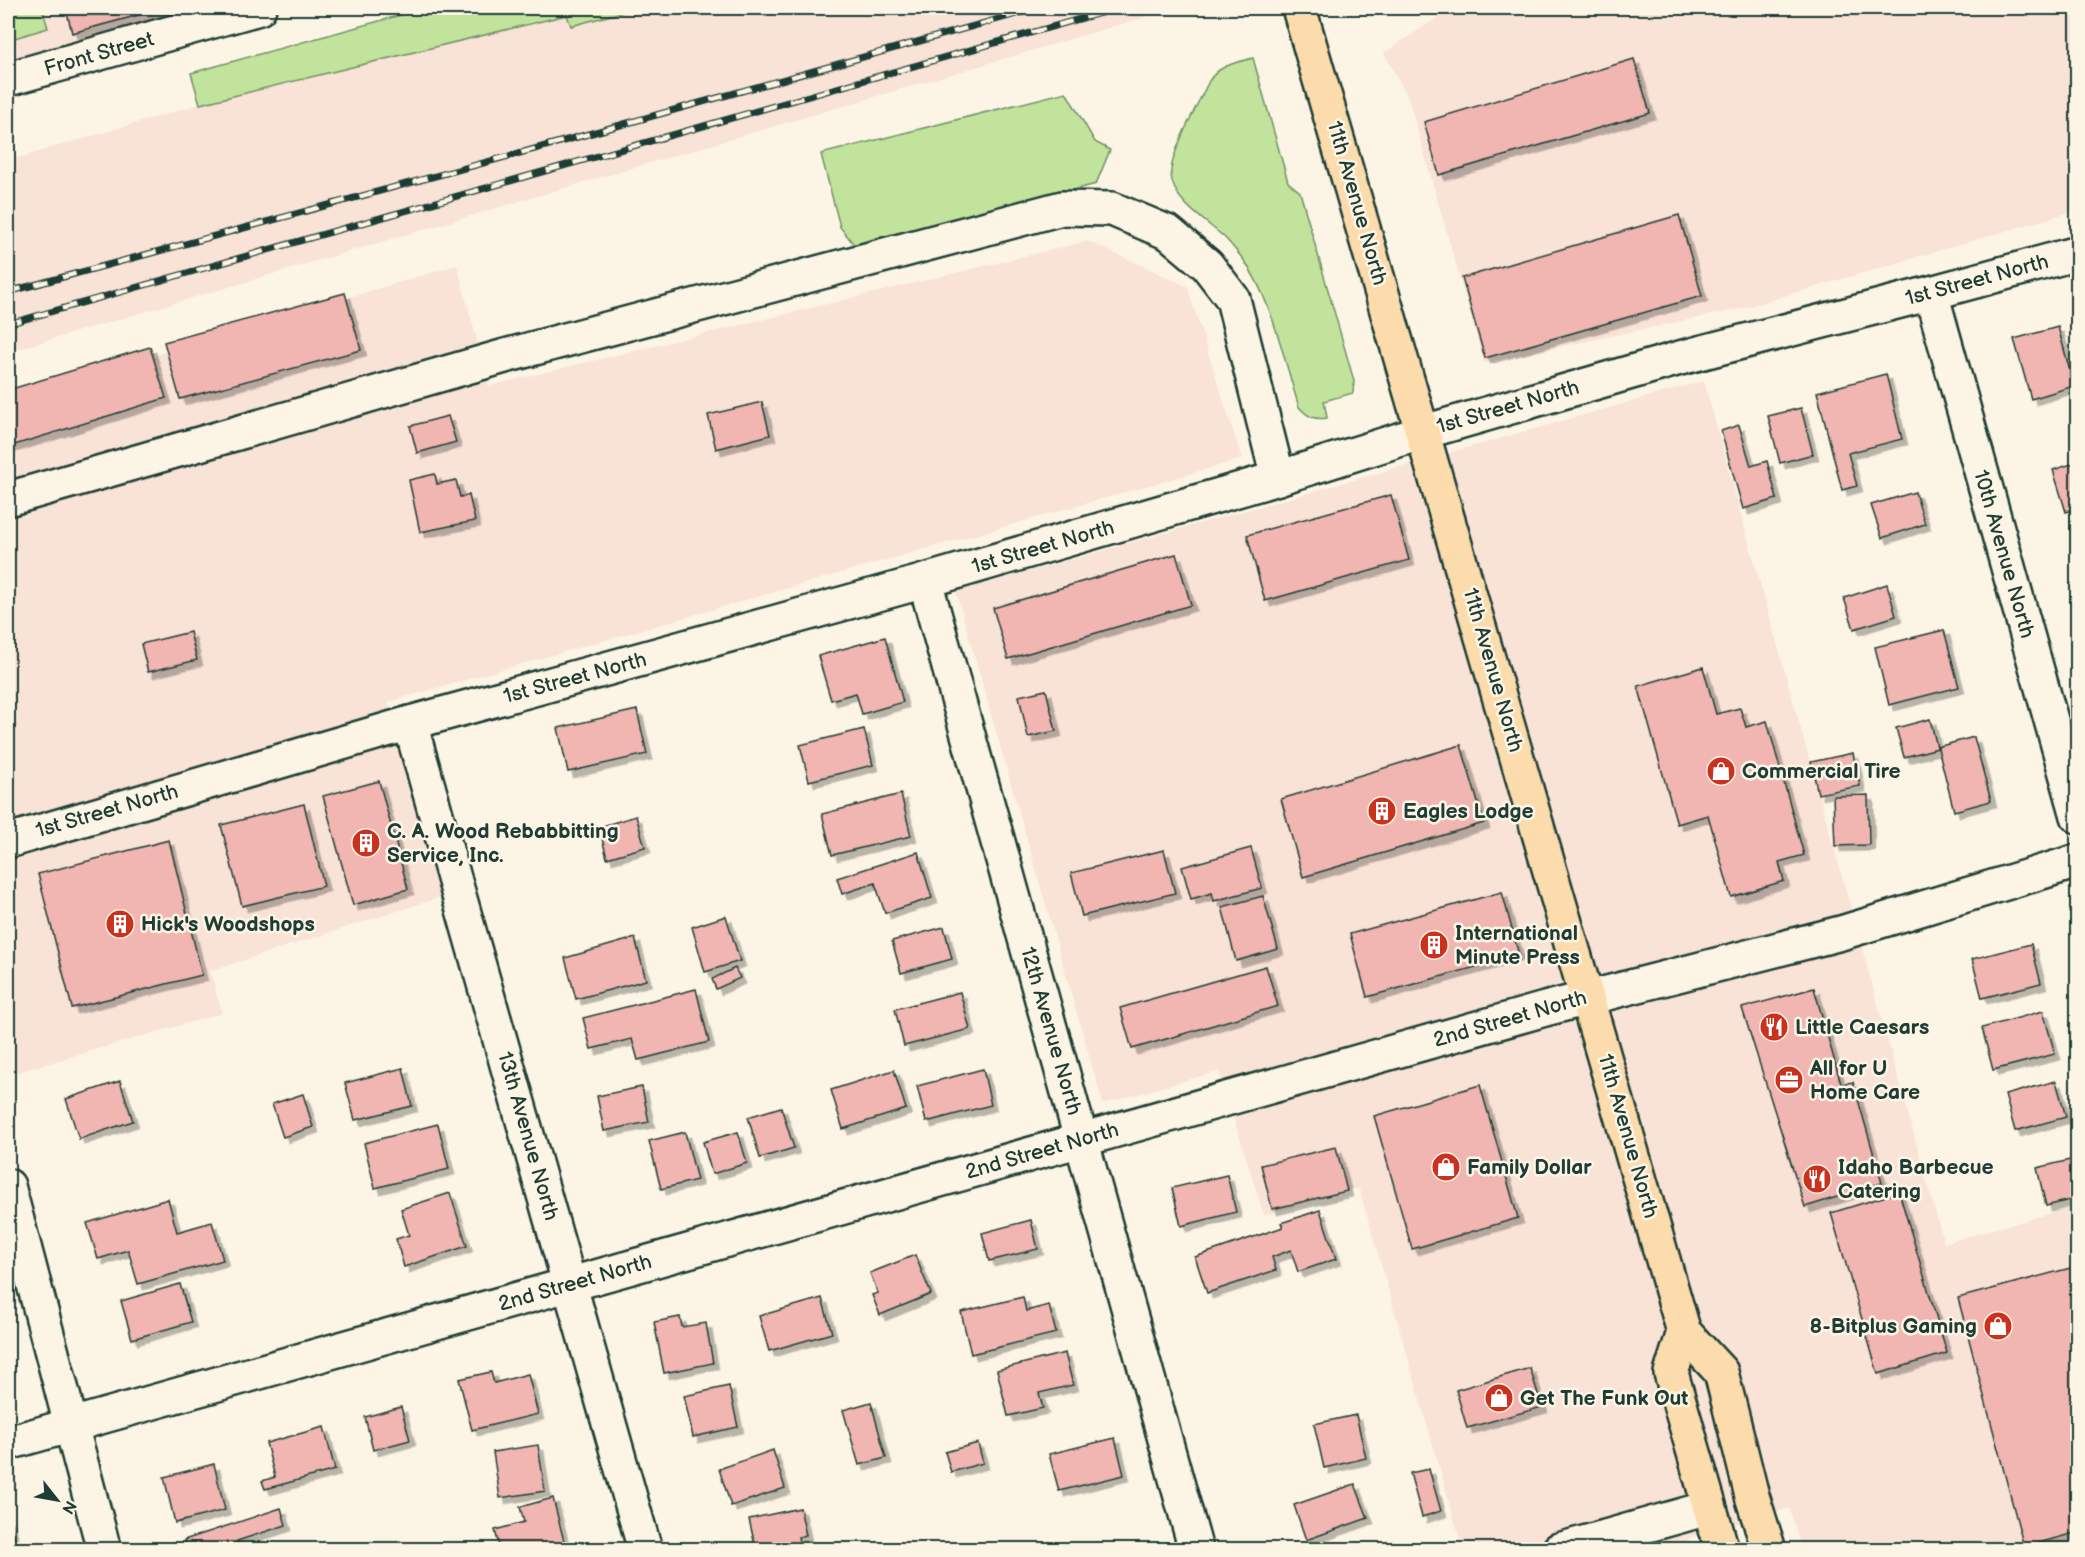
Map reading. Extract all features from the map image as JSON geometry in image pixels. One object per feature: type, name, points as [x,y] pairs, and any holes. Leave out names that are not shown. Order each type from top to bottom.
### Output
[{"type":"main road","name":"11th Avenue North","points":[[1299,8],[1684,1332],[1721,1372],[1752,1496],[1769,1550]]},
{"type":"main road","points":[[1684,1332],[1671,1373],[1708,1508],[1722,1550]]},
{"type":"street","name":"Front Street","points":[[8,80],[207,15],[259,8]]},
{"type":"street","points":[[8,499],[505,356],[1062,208],[1112,210],[1169,233],[1207,265],[1233,299],[1278,478]]},
{"type":"street","name":"1st Street North","points":[[8,840],[410,723],[925,581],[1680,358],[2078,253]]},
{"type":"street","name":"10th Avenue North","points":[[1931,293],[2078,816]]},
{"type":"street","name":"12th Avenue North","points":[[925,581],[1196,1550]]},
{"type":"street","name":"13th Avenue North","points":[[410,723],[645,1550]]},
{"type":"street","name":"2nd Street North","points":[[8,1443],[1587,997],[1841,933],[2078,861]]},
{"type":"street","points":[[8,1186],[69,1426],[104,1550]]},
{"type":"street","points":[[1559,1550],[1708,1508]]},
{"type":"shaded area","points":[[8,8],[209,8],[8,66]]},
{"type":"shaded area","points":[[637,8],[1176,8],[8,352],[8,161],[200,104],[568,15],[571,26]]},
{"type":"shaded area","points":[[1452,8],[2077,8],[2077,210],[1744,308],[1484,363],[1408,97],[1384,53]]},
{"type":"shaded area","points":[[1088,241],[1187,286],[1242,459],[388,702],[441,897],[210,971],[222,1013],[8,1075],[8,399],[457,265],[489,386]]},
{"type":"shaded area","points":[[1704,381],[1944,1243],[2077,1206],[2077,1549],[1802,1549],[1789,1508],[1688,1538],[1691,1549],[1463,1549],[1359,1188],[1264,1215],[1219,1071],[1103,1104],[956,592]]},
{"type":"green space","points":[[8,8],[42,8],[48,28],[8,40]]},
{"type":"green space","points":[[426,8],[637,8],[571,26],[567,15],[200,104],[191,73]]},
{"type":"green space","points":[[1253,58],[1288,182],[1300,192],[1354,381],[1353,393],[1324,401],[1327,418],[1312,417],[1299,407],[1270,311],[1253,275],[1225,238],[1184,202],[1173,184],[1171,174],[1175,154],[1209,81],[1223,68]]},
{"type":"green space","points":[[1066,92],[1095,142],[1110,150],[1096,184],[856,247],[840,227],[821,154]]},
{"type":"building","points":[[66,8],[160,8],[161,9],[72,33]]},
{"type":"building","points":[[1634,59],[1650,113],[1439,175],[1424,122]]},
{"type":"building","points":[[1679,215],[1702,296],[1485,358],[1462,278]]},
{"type":"building","points":[[345,293],[361,350],[180,399],[164,342]]},
{"type":"building","points":[[2078,326],[2078,351],[2074,327]]},
{"type":"building","points":[[2058,327],[2074,386],[2031,399],[2014,339]]},
{"type":"building","points":[[150,347],[166,398],[8,447],[8,390]]},
{"type":"building","points":[[1886,374],[1902,439],[1848,453],[1857,486],[1842,490],[1817,392]]},
{"type":"building","points":[[762,402],[770,435],[716,449],[708,415]]},
{"type":"building","points":[[1801,408],[1813,454],[1780,463],[1768,416]]},
{"type":"building","points":[[448,416],[456,442],[417,453],[410,426]]},
{"type":"building","points":[[1739,425],[1751,466],[1767,461],[1777,499],[1743,509],[1721,431]]},
{"type":"building","points":[[2078,462],[2078,508],[2066,512],[2053,470]]},
{"type":"building","points":[[435,474],[437,484],[456,480],[460,497],[469,495],[475,521],[420,532],[409,480]]},
{"type":"building","points":[[1915,492],[1925,524],[1882,538],[1871,505]]},
{"type":"building","points":[[1391,495],[1409,560],[1265,601],[1247,535]]},
{"type":"building","points":[[1176,554],[1191,605],[1008,659],[993,608]]},
{"type":"building","points":[[1887,584],[1896,616],[1854,629],[1844,598]]},
{"type":"building","points":[[1944,630],[1959,687],[1889,705],[1875,647]]},
{"type":"building","points":[[190,632],[197,660],[148,672],[141,644]]},
{"type":"building","points":[[885,637],[903,702],[862,714],[856,693],[831,700],[818,656]]},
{"type":"building","name":"Commercial Tire","points":[[1703,667],[1716,714],[1740,708],[1746,727],[1767,721],[1804,855],[1779,862],[1784,881],[1731,897],[1708,815],[1677,824],[1638,686]]},
{"type":"building","points":[[1046,690],[1056,731],[1028,737],[1019,696]]},
{"type":"building","points":[[637,710],[647,754],[568,772],[558,728]]},
{"type":"building","points":[[1930,719],[1937,747],[1974,737],[1991,801],[1954,811],[1938,748],[1904,757],[1896,728]]},
{"type":"building","points":[[864,729],[873,765],[809,781],[800,745]]},
{"type":"building","name":"Eagles Lodge","points":[[1461,745],[1484,823],[1303,877],[1281,799]]},
{"type":"building","points":[[1853,753],[1860,786],[1818,794],[1811,762]]},
{"type":"building","name":"C. A. Wood Rebabbitting Service, Inc.","points":[[379,781],[408,889],[353,905],[323,796]]},
{"type":"building","points":[[901,794],[911,836],[832,855],[822,814]]},
{"type":"building","points":[[1868,795],[1869,845],[1835,846],[1833,796]]},
{"type":"building","points":[[304,804],[324,886],[242,906],[221,825]]},
{"type":"building","points":[[636,816],[645,847],[607,858],[599,827]]},
{"type":"building","name":"Hick's Woodshops","points":[[169,840],[202,975],[72,1008],[38,874]]},
{"type":"building","points":[[1251,848],[1262,888],[1214,901],[1212,893],[1191,899],[1182,867]]},
{"type":"building","points":[[1164,850],[1175,893],[1082,916],[1071,873]]},
{"type":"building","points":[[918,852],[932,898],[885,913],[875,883],[842,894],[837,878]]},
{"type":"building","name":"International Minute Press","points":[[1502,892],[1519,955],[1367,997],[1350,934]]},
{"type":"building","points":[[1263,896],[1278,949],[1236,961],[1222,907]]},
{"type":"building","points":[[726,916],[740,961],[705,972],[692,927]]},
{"type":"building","points":[[944,927],[952,959],[901,973],[892,941]]},
{"type":"building","points":[[635,938],[646,980],[576,999],[565,958]]},
{"type":"building","points":[[2031,944],[2041,983],[1982,998],[1972,959]]},
{"type":"building","points":[[1266,966],[1278,1006],[1132,1049],[1120,1008]]},
{"type":"building","points":[[735,968],[740,978],[716,989],[712,979]]},
{"type":"building","points":[[1814,988],[1841,1084],[1853,1082],[1882,1183],[1805,1207],[1742,1008]]},
{"type":"building","points":[[696,989],[709,1042],[638,1060],[632,1039],[591,1049],[583,1018]]},
{"type":"building","points":[[960,992],[970,1029],[904,1046],[895,1009]]},
{"type":"building","points":[[2043,1011],[2055,1054],[1993,1070],[1982,1028]]},
{"type":"building","points":[[403,1068],[412,1106],[355,1120],[345,1083]]},
{"type":"building","points":[[983,1069],[991,1105],[926,1122],[917,1086]]},
{"type":"building","points":[[894,1070],[906,1109],[843,1129],[831,1090]]},
{"type":"building","points":[[120,1081],[133,1121],[79,1139],[66,1099]]},
{"type":"building","points":[[2056,1081],[2066,1117],[2015,1131],[2005,1095]]},
{"type":"building","name":"Family Dollar","points":[[1480,1085],[1518,1218],[1412,1249],[1374,1116]]},
{"type":"building","points":[[642,1087],[649,1122],[604,1131],[597,1096]]},
{"type":"building","points":[[303,1094],[313,1127],[283,1137],[272,1104]]},
{"type":"building","points":[[781,1107],[794,1148],[760,1158],[748,1117]]},
{"type":"building","points":[[438,1124],[449,1169],[375,1188],[364,1143]]},
{"type":"building","points":[[685,1132],[697,1180],[661,1189],[649,1141]]},
{"type":"building","points":[[738,1132],[747,1163],[712,1174],[703,1142]]},
{"type":"building","points":[[1336,1147],[1347,1191],[1272,1209],[1261,1165]]},
{"type":"building","points":[[2078,1158],[2078,1198],[2046,1206],[2037,1168]]},
{"type":"building","points":[[1227,1175],[1236,1212],[1181,1226],[1172,1188]]},
{"type":"building","points":[[1899,1192],[1947,1353],[1878,1374],[1831,1213]]},
{"type":"building","points":[[450,1193],[467,1246],[404,1267],[396,1239],[409,1235],[401,1209]]},
{"type":"building","points":[[168,1199],[177,1232],[212,1222],[223,1260],[138,1284],[128,1250],[98,1259],[87,1223]]},
{"type":"building","points":[[1320,1210],[1336,1259],[1298,1272],[1291,1250],[1272,1257],[1276,1270],[1207,1293],[1195,1257],[1283,1227],[1281,1223]]},
{"type":"building","points":[[1031,1220],[1038,1249],[989,1261],[982,1233]]},
{"type":"building","points":[[915,1255],[931,1294],[880,1315],[872,1295],[878,1293],[870,1273]]},
{"type":"building","points":[[2078,1266],[2078,1532],[2024,1547],[1958,1298]]},
{"type":"building","points":[[180,1284],[191,1322],[132,1339],[121,1301]]},
{"type":"building","points":[[1023,1297],[1026,1311],[1049,1305],[1056,1333],[971,1354],[961,1312]]},
{"type":"building","points":[[822,1298],[832,1333],[769,1351],[759,1316]]},
{"type":"building","points":[[680,1317],[682,1327],[706,1323],[713,1363],[664,1373],[654,1322]]},
{"type":"building","points":[[1065,1353],[1073,1385],[1039,1393],[1043,1408],[1008,1416],[997,1370]]},
{"type":"building","name":"Get The Funk Out","points":[[1530,1368],[1542,1407],[1467,1428],[1456,1390]]},
{"type":"building","points":[[491,1372],[494,1383],[528,1374],[538,1414],[472,1430],[459,1379]]},
{"type":"building","points":[[729,1386],[738,1427],[693,1437],[684,1396]]},
{"type":"building","points":[[871,1402],[886,1458],[859,1465],[843,1410]]},
{"type":"building","points":[[401,1407],[410,1440],[373,1450],[365,1417]]},
{"type":"building","points":[[1356,1415],[1366,1458],[1324,1468],[1314,1424]]},
{"type":"building","points":[[324,1427],[335,1470],[265,1489],[262,1481],[275,1477],[266,1443]]},
{"type":"building","points":[[1115,1438],[1124,1475],[1059,1491],[1049,1454]]},
{"type":"building","points":[[978,1443],[983,1463],[951,1472],[945,1452]]},
{"type":"building","points":[[538,1445],[545,1491],[500,1498],[493,1452]]},
{"type":"building","points":[[773,1450],[785,1488],[731,1506],[719,1469]]},
{"type":"building","points":[[214,1464],[225,1510],[175,1523],[164,1477]]},
{"type":"building","points":[[1429,1469],[1441,1511],[1422,1517],[1410,1473]]},
{"type":"building","points":[[1355,1484],[1368,1518],[1306,1540],[1294,1505]]},
{"type":"building","points":[[553,1498],[566,1549],[500,1550],[495,1530],[524,1522],[520,1507]]},
{"type":"building","points":[[281,1508],[286,1525],[237,1541],[240,1550],[187,1550],[184,1540]]},
{"type":"building","points":[[800,1508],[806,1535],[798,1537],[801,1550],[756,1550],[749,1519]]},
{"type":"building","points":[[8,1518],[16,1546],[9,1550],[8,1550]]},
{"type":"railway","points":[[8,292],[542,147],[1038,8]]},
{"type":"railway","points":[[8,324],[1118,8]]},
{"type":"place","name":"Commercial Tire","points":[[1721,771]]},
{"type":"place","name":"Eagles Lodge","points":[[1382,811]]},
{"type":"place","name":"C. A. Wood Rebabbitting Service, Inc.","points":[[366,843]]},
{"type":"place","name":"Hick's Woodshops","points":[[120,924]]},
{"type":"place","name":"International Minute Press","points":[[1434,945]]},
{"type":"place","name":"Little Caesars","points":[[1774,1027]]},
{"type":"place","name":"All for U Home Care","points":[[1789,1080]]},
{"type":"place","name":"Family Dollar","points":[[1446,1167]]},
{"type":"place","name":"Idaho Barbecue Catering","points":[[1817,1179]]},
{"type":"place","name":"8-Bitplus Gaming","points":[[1998,1326]]},
{"type":"place","name":"Get The Funk Out","points":[[1499,1398]]}]
